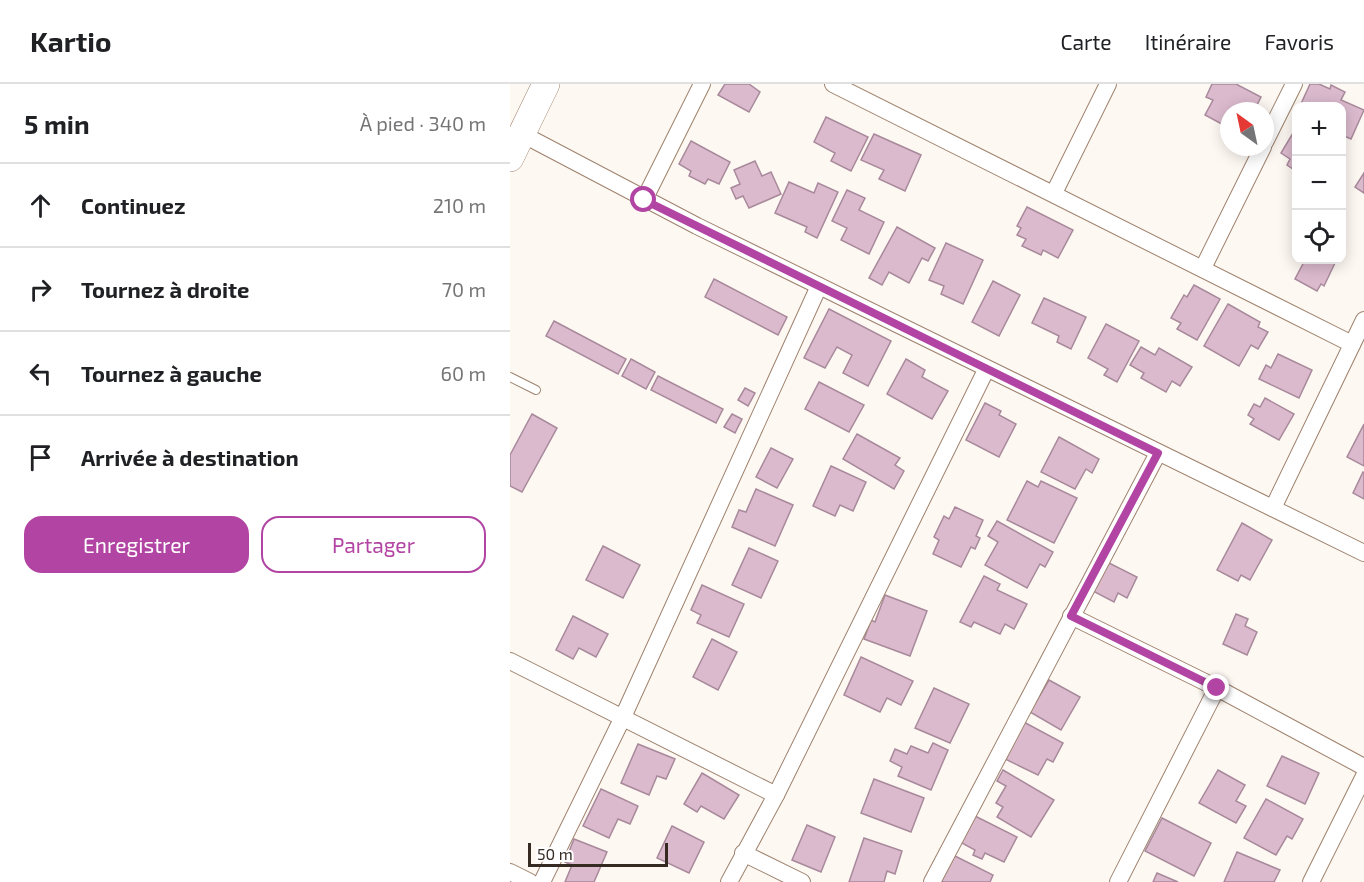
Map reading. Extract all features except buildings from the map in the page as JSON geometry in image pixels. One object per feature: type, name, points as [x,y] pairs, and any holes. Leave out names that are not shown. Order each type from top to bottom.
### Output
[{"type":"main road","points":[[510,158],[546,84]]},
{"type":"street","points":[[644,200],[702,84]]},
{"type":"street","points":[[833,84],[1352,344]]},
{"type":"street","points":[[1054,193],[1108,84]]},
{"type":"street","points":[[1274,124],[1294,84]]},
{"type":"street","points":[[522,134],[644,200],[986,370],[1364,553]]},
{"type":"street","points":[[1203,268],[1259,156]]},
{"type":"street","points":[[542,882],[623,717],[819,286]]},
{"type":"street","points":[[1273,507],[1364,320]]},
{"type":"street","points":[[729,882],[776,795],[986,370]]},
{"type":"street","points":[[932,882],[1158,453]]},
{"type":"street","points":[[1071,616],[1217,688],[1364,767]]},
{"type":"street","points":[[510,661],[776,795]]},
{"type":"street","points":[[1118,882],[1217,688]]},
{"type":"street","points":[[1311,882],[1364,776]]},
{"type":"street","points":[[744,853],[802,882]]},
{"type":"street","points":[[510,872],[530,882]]},
{"type":"lane","points":[[510,377],[536,390]]},
{"type":"route","points":[[644,200],[1158,453],[1071,616],[1217,688]]}]
